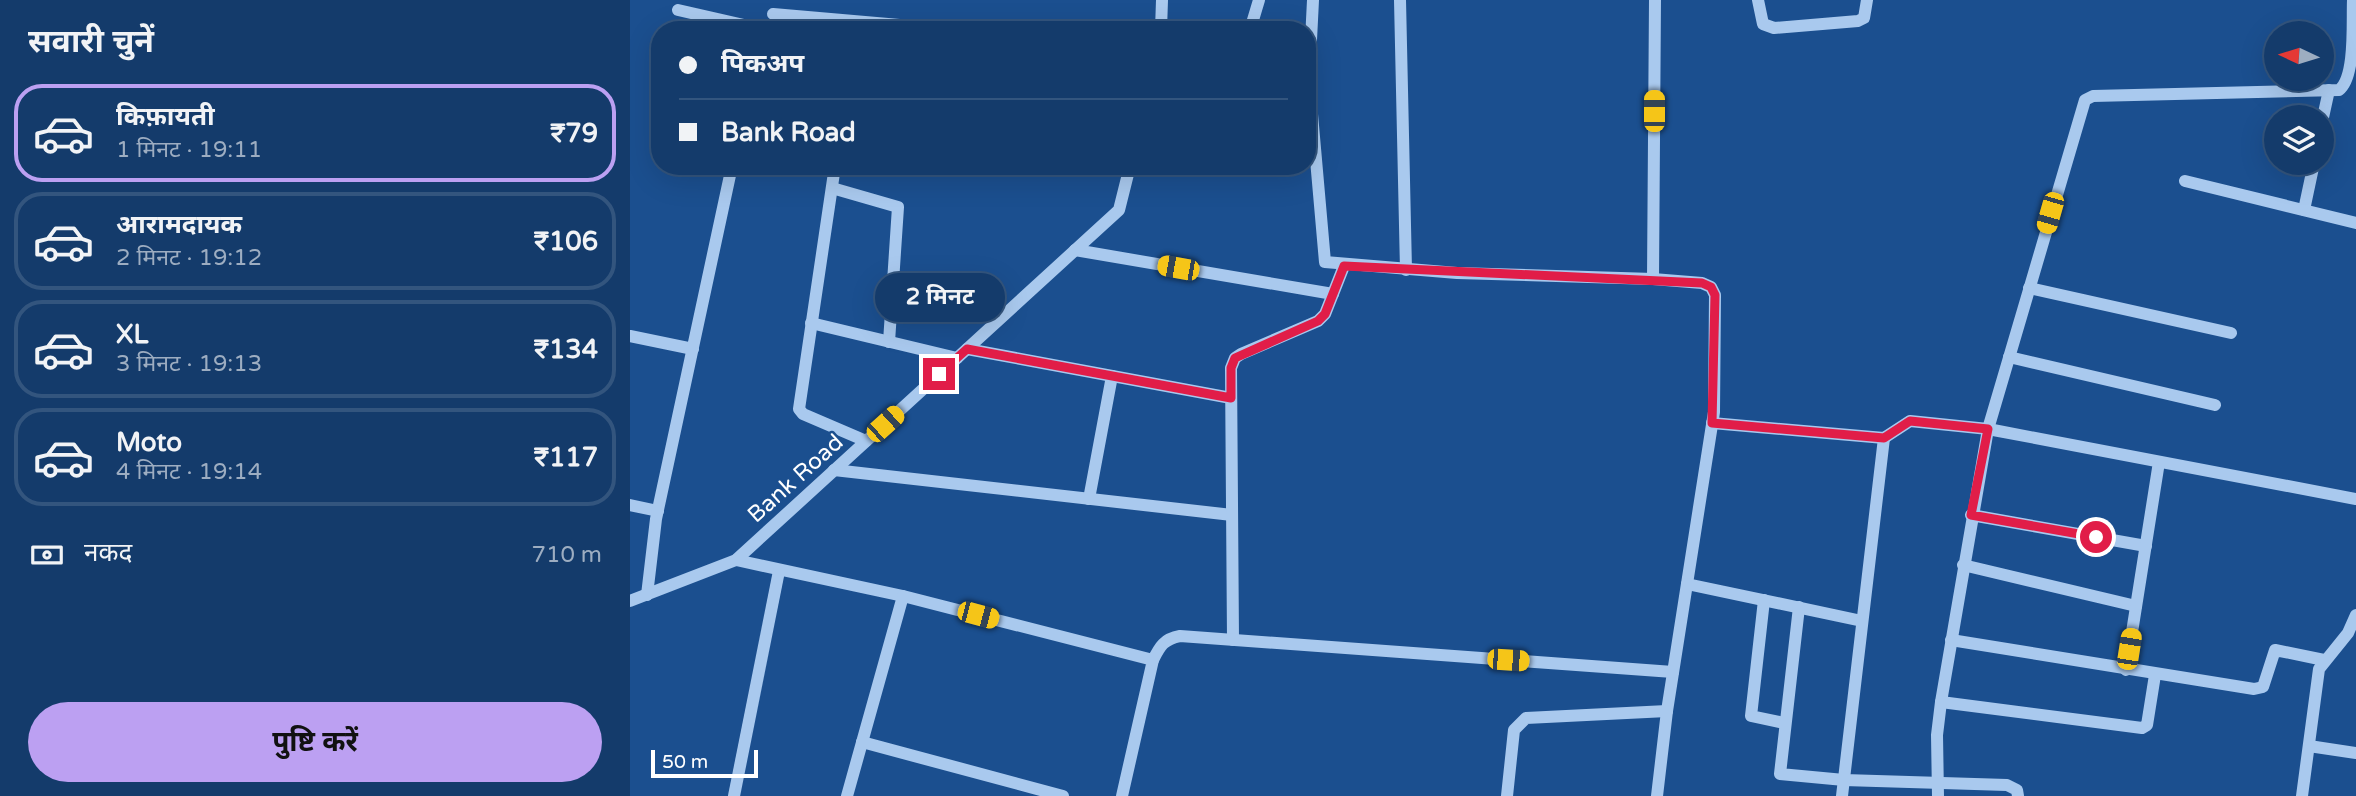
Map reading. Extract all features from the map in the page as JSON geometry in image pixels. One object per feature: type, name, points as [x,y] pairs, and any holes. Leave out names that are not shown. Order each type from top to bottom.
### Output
[{"type":"street","points":[[770,21],[772,0]]},
{"type":"street","points":[[1161,21],[1162,0]]},
{"type":"street","points":[[1253,21],[1259,0]]},
{"type":"street","points":[[1312,21],[1313,0]]},
{"type":"street","points":[[1400,0],[1406,270]]},
{"type":"street","points":[[1653,279],[1655,0]]},
{"type":"street","points":[[1758,0],[1763,24],[1774,29],[1858,21],[1864,18],[1867,0]]},
{"type":"street","points":[[2334,90],[2345,85],[2350,73],[2353,0]]},
{"type":"street","points":[[678,10],[727,21]]},
{"type":"street","points":[[773,14],[854,21]]},
{"type":"street","points":[[1937,790],[1941,702],[1971,515],[1988,429],[2085,100],[2093,96],[2290,91]]},
{"type":"street","points":[[1316,174],[1322,255],[1329,265],[1653,279],[1702,283],[1711,287],[1715,295],[1712,423],[1672,672],[1657,796]]},
{"type":"street","points":[[647,595],[658,511],[730,175]]},
{"type":"street","points":[[834,175],[799,409],[803,414],[866,441]]},
{"type":"street","name":"Bank Road","points":[[630,601],[736,560],[1119,210],[1128,175]]},
{"type":"street","points":[[2304,210],[2311,175]]},
{"type":"street","points":[[2185,181],[2356,223]]},
{"type":"street","points":[[832,188],[898,207],[889,342]]},
{"type":"street","points":[[1075,250],[1333,294]]},
{"type":"street","points":[[1233,640],[1231,368],[1235,358],[1318,321],[1325,314],[1344,266]]},
{"type":"street","points":[[2029,288],[2231,333]]},
{"type":"street","points":[[811,323],[889,342],[1112,376],[1231,398]]},
{"type":"street","points":[[630,336],[693,349]]},
{"type":"street","points":[[2009,357],[2216,405]]},
{"type":"street","points":[[1089,499],[1112,376]]},
{"type":"street","points":[[1712,423],[1884,438],[1910,421],[1988,429],[2356,499]]},
{"type":"street","points":[[1842,796],[1884,438]]},
{"type":"street","points":[[2126,670],[2159,462]]},
{"type":"street","points":[[834,470],[1232,515]]},
{"type":"street","points":[[630,505],[658,511]]},
{"type":"street","points":[[1971,515],[2146,546]]},
{"type":"street","points":[[736,560],[903,596],[1153,660]]},
{"type":"street","points":[[1963,565],[2136,606]]},
{"type":"street","points":[[734,796],[779,571]]},
{"type":"street","points":[[1687,584],[1863,621]]},
{"type":"street","points":[[847,796],[903,596]]},
{"type":"street","points":[[1764,600],[1751,716],[1784,723]]},
{"type":"street","points":[[1799,607],[1780,774],[1875,781],[1937,790],[2007,785],[2017,790],[2018,796]]},
{"type":"street","points":[[2302,796],[2319,669],[2348,634],[2356,615]]},
{"type":"street","points":[[1122,796],[1153,660],[1160,645],[1168,638],[1180,636],[1672,672]]},
{"type":"street","points":[[1951,640],[2155,675],[2259,689],[2263,687],[2275,650],[2324,660]]},
{"type":"street","points":[[1941,702],[2142,727],[2147,724],[2155,675]]},
{"type":"street","points":[[1507,796],[1514,730],[1525,718],[1667,711]]},
{"type":"street","points":[[862,742],[1063,796]]},
{"type":"street","points":[[2309,746],[2356,753]]},
{"type":"street","points":[[1875,781],[1877,796]]},
{"type":"route","points":[[939,374],[967,349],[1231,398],[1231,368],[1235,358],[1318,321],[1325,314],[1344,266],[1702,283],[1711,287],[1715,295],[1712,423],[1884,438],[1910,421],[1988,429],[1971,515],[2096,537]]}]
